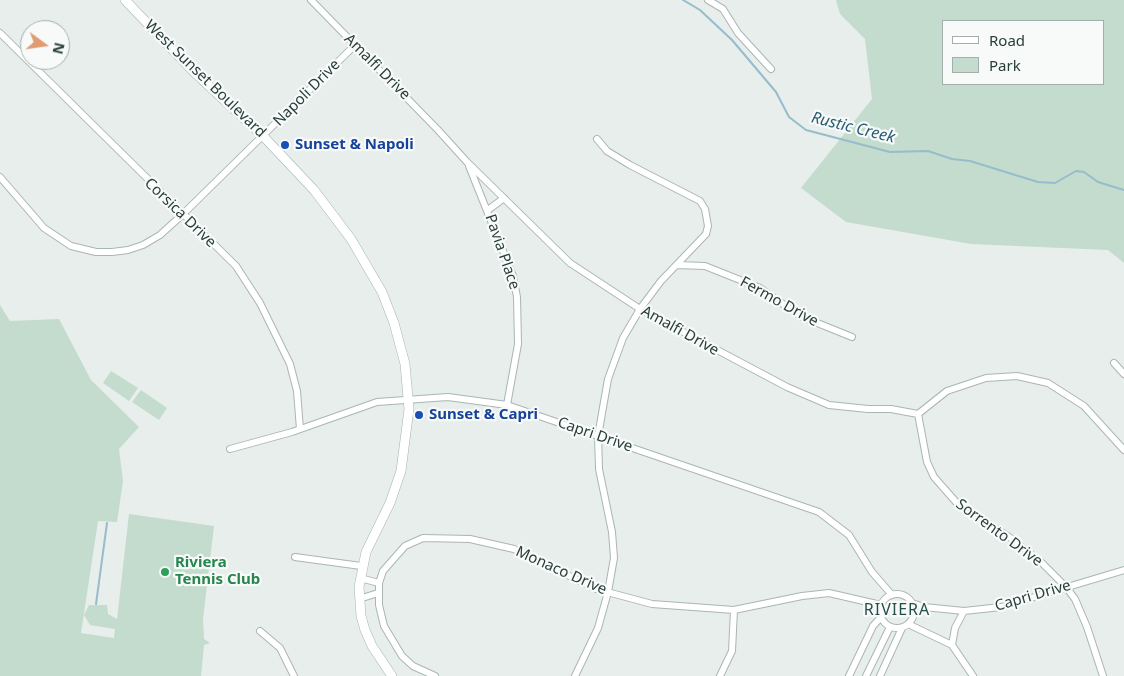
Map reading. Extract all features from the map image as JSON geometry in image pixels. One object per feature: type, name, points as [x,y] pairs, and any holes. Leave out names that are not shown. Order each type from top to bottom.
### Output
[{"type":"main road","name":"West Sunset Boulevard","points":[[125,0],[194,72],[264,137],[335,214],[382,292],[394,323],[405,364],[409,398],[407,431],[401,471],[390,503],[361,566],[360,599],[361,616],[372,646],[392,676]]},
{"type":"street","name":"Amalfi Drive","points":[[311,0],[467,162],[570,263],[640,309],[818,402],[846,408],[891,409],[918,414]]},
{"type":"street","points":[[708,0],[723,10],[738,34],[771,69]]},
{"type":"street","name":"Corsica Drive","points":[[0,33],[182,216],[236,266],[260,303],[290,364],[297,391],[300,429]]},
{"type":"street","name":"Napoli Drive","points":[[0,177],[44,228],[63,241],[84,250],[112,252],[128,250],[160,235],[182,216],[224,172],[264,137],[355,45]]},
{"type":"street","points":[[575,676],[598,628],[608,592],[614,558],[612,532],[599,469],[598,436],[608,379],[624,338],[640,309],[661,281],[706,234],[708,218],[700,201],[607,151],[597,139]]},
{"type":"street","name":"Pavia Place","points":[[467,162],[488,210],[513,276],[517,297],[518,344],[507,405]]},
{"type":"street","points":[[488,210],[504,198]]},
{"type":"street","name":"Fermo Drive","points":[[678,265],[704,266],[760,288],[800,316],[852,337]]},
{"type":"street","points":[[1114,363],[1124,374]]},
{"type":"street","points":[[918,414],[947,392],[972,382],[1000,376],[1017,376],[1048,384],[1078,401],[1124,450]]},
{"type":"street","name":"Capri Drive","points":[[230,449],[300,429],[377,402],[409,398],[448,397],[507,405],[819,512],[849,535],[872,572],[892,595]]},
{"type":"street","name":"Sorrento Drive","points":[[918,414],[927,462],[944,490],[968,512],[1012,540],[1042,563],[1066,587],[1075,600],[1087,627],[1103,676]]},
{"type":"street","name":"Monaco Drive","points":[[435,676],[413,666],[393,643],[384,626],[378,593],[383,571],[405,546],[423,538],[448,537],[490,543],[514,549],[608,592],[652,604],[734,610],[802,596],[829,593],[881,605]]},
{"type":"street","points":[[295,557],[361,566]]},
{"type":"street","name":"Capri Drive","points":[[912,603],[924,607],[964,611],[1001,607],[1124,570]]},
{"type":"street","points":[[360,578],[379,583]]},
{"type":"street","points":[[360,599],[378,593]]},
{"type":"street","points":[[849,676],[873,626],[881,617],[881,605],[892,595],[904,595],[912,603],[914,614],[908,624],[902,628],[880,676]]},
{"type":"street","points":[[720,676],[732,651],[734,610]]},
{"type":"street","points":[[952,645],[955,628],[964,611]]},
{"type":"street","points":[[881,617],[890,627],[902,628]]},
{"type":"street","points":[[908,624],[952,645],[973,676]]},
{"type":"street","points":[[866,676],[890,627]]},
{"type":"street","points":[[260,630],[280,648],[294,676]]},
{"type":"green space","points":[[836,0],[1124,0],[1124,263],[1108,250],[971,244],[846,222],[801,188],[872,99],[865,39],[840,14]]},
{"type":"green space","points":[[0,305],[10,321],[59,319],[91,380],[139,427],[119,449],[123,481],[117,522],[98,521],[81,633],[114,638],[115,629],[90,625],[84,615],[89,605],[107,605],[108,614],[117,619],[129,514],[214,526],[203,619],[204,639],[210,643],[204,645],[201,676],[0,676]]},
{"type":"green space","points":[[111,371],[138,388],[129,401],[103,383]]},
{"type":"green space","points":[[141,390],[167,408],[159,420],[132,402]]},
{"type":"waterway","name":"Rustic Creek","points":[[683,0],[700,10],[732,40],[776,92],[789,117],[806,130],[890,152],[928,151],[952,159],[970,161],[1038,182],[1055,183],[1076,171],[1084,172],[1098,182],[1124,190]]},
{"type":"waterway","points":[[96,604],[107,523]]},
{"type":"place","name":"Sunset & Napoli","points":[[285,145]]},
{"type":"place","name":"Sunset & Capri","points":[[419,415]]},
{"type":"place","name":"Riviera Tennis Club","points":[[165,572]]},
{"type":"district","name":"RIVIERA","points":[[897,610]]}]
